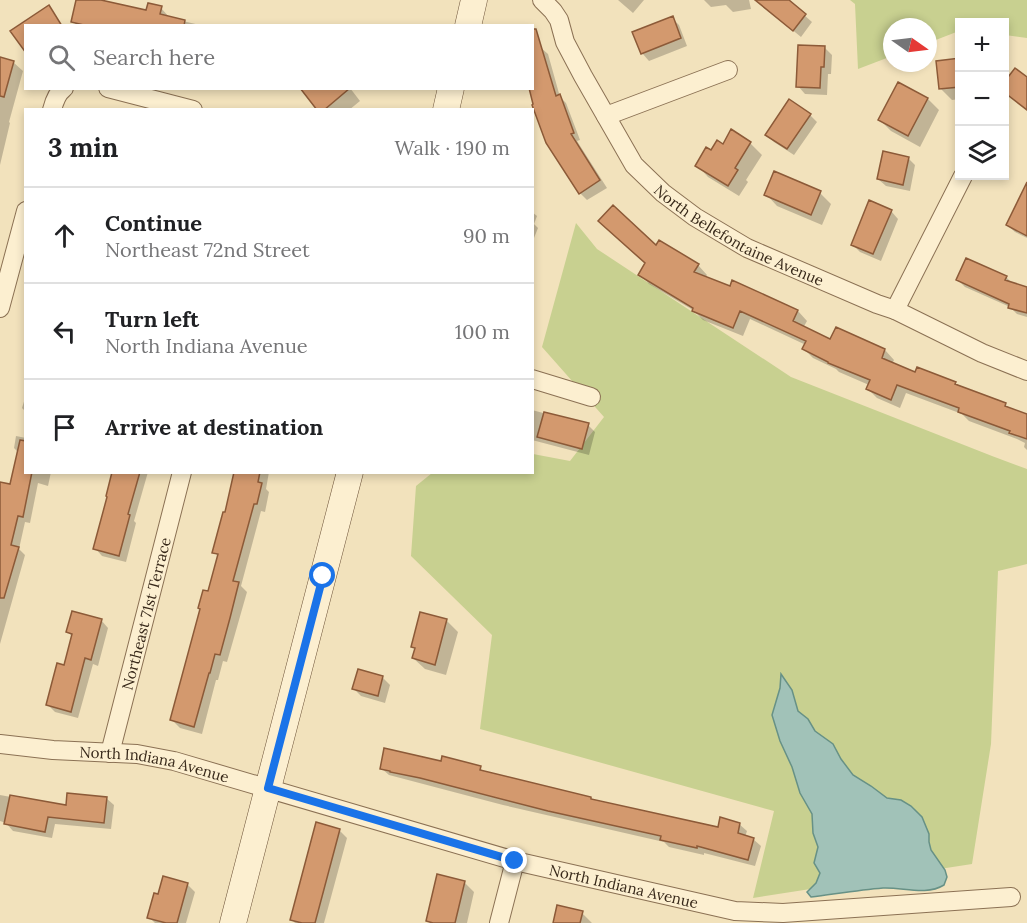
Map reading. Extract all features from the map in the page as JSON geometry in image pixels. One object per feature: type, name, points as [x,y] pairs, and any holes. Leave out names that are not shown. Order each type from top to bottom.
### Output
[{"type":"main road","points":[[468,24],[474,0]]},
{"type":"main road","points":[[446,108],[451,90]]},
{"type":"main road","points":[[233,923],[349,474]]},
{"type":"street","name":"North Bellefontaine Avenue","points":[[542,0],[559,20],[565,42],[634,165],[663,193],[695,217],[747,248],[895,310],[982,353],[1027,371]]},
{"type":"street","points":[[606,116],[728,70]]},
{"type":"street","points":[[53,108],[61,90]]},
{"type":"street","points":[[116,90],[184,108]]},
{"type":"street","points":[[895,310],[961,180]]},
{"type":"street","points":[[0,308],[24,218]]},
{"type":"street","points":[[534,380],[591,397]]},
{"type":"street","name":"Northeast 71st Terrace","points":[[110,753],[181,474]]},
{"type":"street","name":"North Indiana Avenue","points":[[0,744],[53,750],[137,754],[174,761],[515,861],[735,911],[783,913],[1011,897]]},
{"type":"street","points":[[499,923],[515,861]]},
{"type":"green space","points":[[850,0],[1027,0],[1027,38],[1009,36],[1009,18],[955,18],[955,33],[937,40],[937,18],[883,18],[883,59],[858,69],[855,4]]},
{"type":"green space","points":[[576,223],[597,249],[791,377],[1027,469],[1027,564],[998,571],[991,744],[972,864],[753,898],[774,811],[480,729],[492,635],[411,556],[416,486],[431,474],[534,474],[534,454],[570,461],[604,417],[542,347]]},
{"type":"water","points":[[781,674],[792,690],[798,711],[808,719],[815,731],[833,744],[853,775],[887,798],[901,800],[911,806],[922,817],[929,834],[931,850],[945,870],[947,877],[944,885],[930,890],[883,888],[811,897],[807,892],[816,883],[820,873],[814,863],[818,847],[813,833],[812,814],[800,793],[772,715],[780,688]]},
{"type":"building","points":[[76,0],[101,0],[146,10],[148,3],[162,6],[160,14],[185,20],[184,24],[80,24],[71,22]]},
{"type":"building","points":[[755,0],[789,0],[806,14],[793,31]]},
{"type":"building","points":[[49,5],[61,24],[24,24],[24,50],[10,31]]},
{"type":"building","points":[[673,16],[681,38],[641,54],[632,32]]},
{"type":"building","points":[[534,29],[536,29],[556,96],[560,94],[574,133],[571,134],[600,180],[579,194],[546,143],[530,90],[534,90]]},
{"type":"building","points":[[798,45],[825,46],[820,88],[796,87]]},
{"type":"building","points":[[0,57],[14,61],[4,97],[0,96]]},
{"type":"building","points":[[955,59],[955,87],[939,89],[937,61]]},
{"type":"building","points":[[1015,68],[1027,77],[1027,110],[1009,96],[1009,76]]},
{"type":"building","points":[[898,82],[928,98],[908,136],[878,120]]},
{"type":"building","points":[[302,90],[348,90],[326,108],[315,108]]},
{"type":"building","points":[[789,99],[811,114],[787,149],[765,135]]},
{"type":"building","points":[[731,129],[751,142],[735,168],[738,170],[728,186],[695,166],[706,147],[711,150],[717,140],[723,144]]},
{"type":"building","points":[[883,151],[909,157],[903,185],[877,179]]},
{"type":"building","points":[[774,171],[821,191],[811,215],[764,195]]},
{"type":"building","points":[[1027,182],[1027,236],[1006,225]]},
{"type":"building","points":[[869,200],[892,210],[873,254],[851,245]]},
{"type":"building","points":[[613,205],[656,245],[659,240],[699,264],[694,272],[730,286],[732,280],[798,310],[793,321],[830,339],[836,327],[885,349],[882,358],[915,372],[917,367],[956,382],[955,384],[1006,403],[1005,406],[1027,414],[1027,439],[958,412],[959,408],[897,385],[891,400],[866,389],[870,380],[828,363],[802,349],[806,341],[740,311],[733,328],[692,311],[693,308],[638,275],[645,263],[598,221]]},
{"type":"building","points":[[966,258],[1007,276],[1005,280],[1027,287],[1027,313],[1008,308],[1009,304],[956,280]]},
{"type":"building","points":[[544,412],[589,423],[582,449],[537,437]]},
{"type":"building","points":[[20,440],[24,441],[24,474],[32,474],[23,517],[18,516],[11,545],[19,547],[4,598],[0,598],[0,482],[10,484]]},
{"type":"building","points":[[112,474],[139,474],[119,556],[93,549]]},
{"type":"building","points":[[234,474],[260,474],[258,482],[262,483],[257,504],[254,504],[233,581],[239,582],[220,655],[215,654],[194,727],[170,720],[203,590],[208,591],[218,554],[212,553],[223,512],[225,512]]},
{"type":"building","points":[[72,611],[102,619],[91,660],[85,658],[71,712],[46,705],[57,663],[64,665],[72,634],[66,632]]},
{"type":"building","points":[[420,612],[447,619],[435,665],[412,658],[415,648],[411,647]]},
{"type":"building","points":[[358,669],[383,676],[378,696],[352,689]]},
{"type":"building","points":[[384,748],[441,761],[442,756],[481,766],[480,770],[591,797],[591,799],[718,827],[720,817],[740,823],[738,833],[754,838],[748,860],[697,846],[697,848],[660,840],[661,836],[548,811],[380,769]]},
{"type":"building","points":[[67,793],[107,797],[104,823],[48,817],[45,832],[4,824],[10,795],[66,805]]},
{"type":"building","points":[[316,822],[340,829],[315,923],[302,923],[290,920]]},
{"type":"building","points":[[437,874],[465,881],[455,923],[426,921]]},
{"type":"building","points":[[163,876],[188,883],[177,923],[166,923],[147,918],[154,893],[158,894]]},
{"type":"building","points":[[557,905],[583,911],[580,923],[553,923]]},
{"type":"route","points":[[323,576],[268,788],[515,861]]}]
